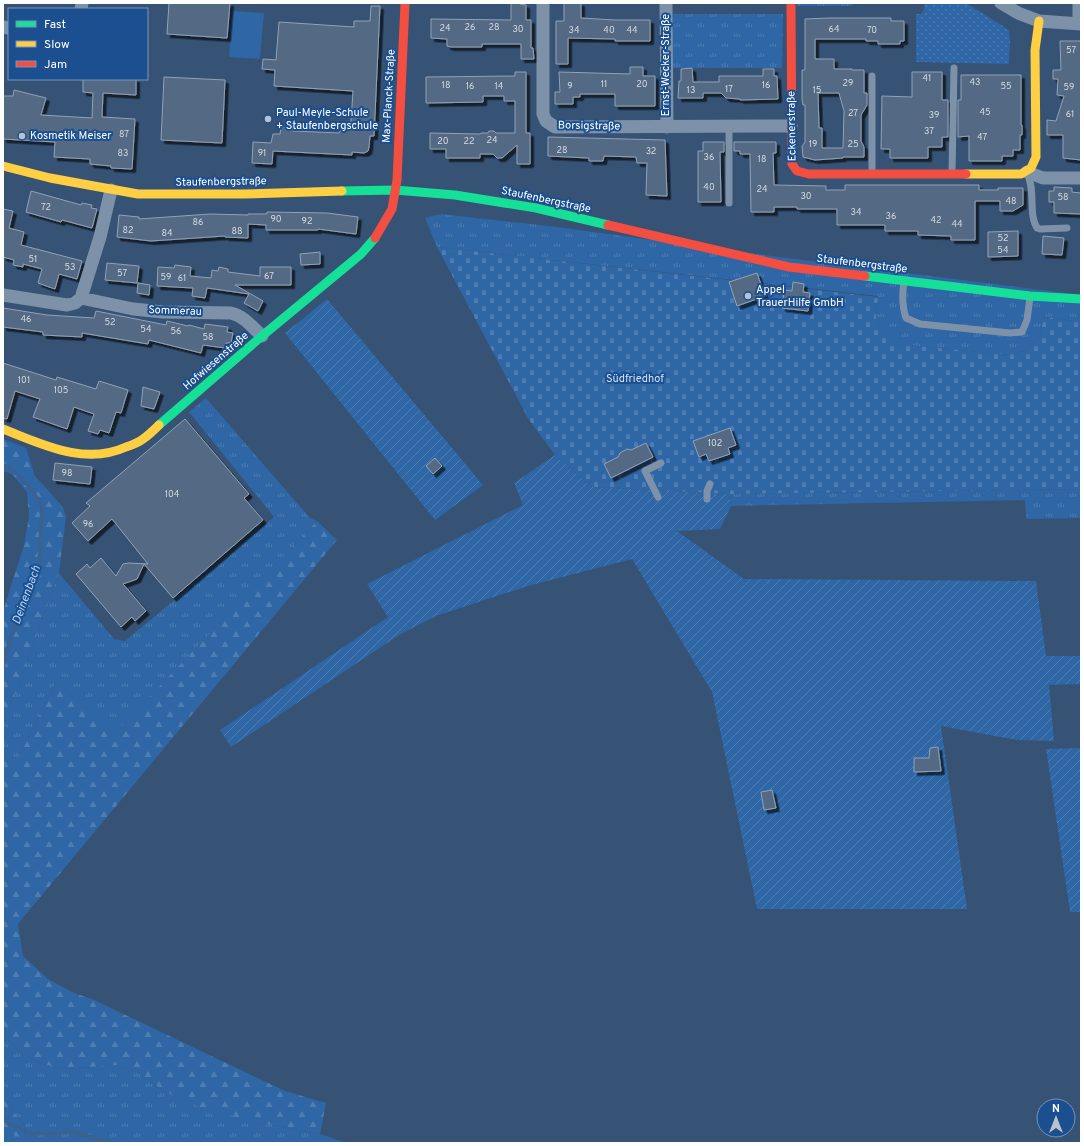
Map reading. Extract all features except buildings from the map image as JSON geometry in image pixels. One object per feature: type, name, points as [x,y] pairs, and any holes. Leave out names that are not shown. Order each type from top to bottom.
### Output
[{"type":"street","name":"Max-Planck-Straße","points":[[395,190],[397,180],[405,3]]},
{"type":"street","name":"Borsigstraße","points":[[543,3],[543,114],[546,121],[554,127],[790,126]]},
{"type":"street","name":"Ernst-Wecker-Straße","points":[[666,3],[667,127]]},
{"type":"street","name":"Eckenerstraße","points":[[790,3],[790,126],[793,169],[798,172],[812,174],[952,175],[1021,174],[1027,172],[1043,178],[1081,178]]},
{"type":"street","points":[[1001,3],[1018,13],[1039,21],[1080,24],[1079,3]]},
{"type":"street","points":[[1027,172],[1035,163],[1036,157],[1035,50],[1039,21]]},
{"type":"street","name":"Staufenbergstraße","points":[[3,166],[50,178],[138,194],[185,195],[395,190],[455,195],[536,208],[762,262],[789,267],[1030,296],[1081,299]]},
{"type":"street","points":[[3,295],[67,305],[75,304],[81,298],[100,237],[111,190]]},
{"type":"street","name":"Hofwiesenstraße","points":[[3,430],[72,454],[91,455],[110,453],[128,448],[142,440],[262,336],[362,254],[374,239],[392,209],[395,190]]},
{"type":"street","name":"Sommerau","points":[[81,298],[133,309],[231,313],[244,319],[262,336]]},
{"type":"lane","points":[[952,175],[954,68]]},
{"type":"lane","points":[[872,76],[872,175]]},
{"type":"lane","points":[[729,127],[729,203]]},
{"type":"lane","points":[[1027,172],[1032,185],[1033,219],[1036,228],[1067,228]]},
{"type":"lane","points":[[904,281],[902,291],[902,308],[906,318],[920,324],[1010,333],[1022,332],[1027,320],[1030,296]]},
{"type":"lane","points":[[658,497],[645,471],[661,463]]},
{"type":"lane","points":[[707,499],[707,491],[710,484]]},
{"type":"green space","points":[[797,3],[853,3],[852,6],[797,6]]},
{"type":"green space","points":[[925,3],[966,3],[1003,26],[1009,31],[1009,64],[916,62],[916,14],[921,14],[924,10]]},
{"type":"green space","points":[[232,11],[264,13],[260,59],[229,57]]},
{"type":"green space","points":[[673,14],[783,14],[782,68],[673,68]]},
{"type":"green space","points":[[441,214],[549,226],[1081,295],[1081,322],[1044,317],[1040,334],[1026,350],[1009,355],[898,344],[885,336],[876,318],[878,296],[437,247],[425,218]]},
{"type":"green space","name":"Südfriedhof","points":[[437,247],[878,297],[876,318],[885,336],[899,344],[1009,355],[1026,350],[1040,334],[1044,317],[1081,322],[1081,489],[729,494],[592,487],[555,455],[529,420]]},
{"type":"green space","points":[[327,299],[483,485],[435,520],[285,333]]},
{"type":"green space","points":[[206,398],[310,518],[317,521],[115,734],[56,682],[17,761],[3,761],[3,720],[15,695],[59,573],[114,639],[125,641],[274,517],[189,412]]},
{"type":"green space","points":[[3,439],[26,448],[35,476],[63,507],[66,517],[59,573],[15,695],[3,720],[3,611],[24,545],[29,516],[27,492],[12,474],[3,471]]},
{"type":"green space","points":[[555,455],[592,487],[729,494],[731,506],[720,529],[677,531],[744,579],[1036,581],[1046,656],[1081,656],[1081,684],[1049,685],[1054,741],[1017,740],[941,726],[967,909],[757,909],[712,692],[632,559],[528,586],[436,616],[399,635],[231,747],[220,730],[388,617],[367,584],[523,505],[514,483]]},
{"type":"green space","points":[[1081,489],[1081,518],[1026,519],[1025,500],[731,506],[729,494]]},
{"type":"green space","points":[[317,521],[337,540],[18,924],[23,956],[48,979],[74,993],[92,999],[285,1091],[326,1103],[320,1134],[259,1123],[200,1107],[177,1098],[161,1089],[139,1073],[118,1065],[63,1069],[40,1063],[23,1054],[3,1035],[3,761],[17,761],[56,682],[115,733]]},
{"type":"green space","points":[[1081,748],[1081,912],[1070,912],[1046,749]]},
{"type":"green space","points":[[3,1035],[23,1054],[40,1063],[63,1069],[118,1065],[139,1073],[161,1089],[177,1098],[259,1123],[320,1134],[346,1143],[3,1143],[3,1132],[25,1139],[24,1126],[3,1097]]},
{"type":"green space","points":[[3,1097],[24,1126],[25,1139],[3,1132]]},
{"type":"waterway","name":"Deinenbach","points":[[3,465],[9,467],[27,484],[42,505],[39,567],[8,646],[3,667]]},
{"type":"waterway","name":"Deinenbach","points":[[3,1118],[8,1123],[32,1134],[74,1132],[114,1143]]},
{"type":"traffic: fast","points":[[342,191],[395,190],[455,195],[536,208],[608,225]]},
{"type":"traffic: fast","points":[[159,425],[262,336],[361,254],[375,238]]},
{"type":"traffic: fast","points":[[865,276],[1030,296],[1081,299]]},
{"type":"traffic: slow","points":[[966,174],[1021,174],[1031,168],[1036,157],[1035,50],[1039,21]]},
{"type":"traffic: slow","points":[[3,166],[50,178],[138,194],[245,194],[342,191]]},
{"type":"traffic: slow","points":[[3,429],[63,451],[79,454],[95,454],[110,452],[135,444],[159,425]]},
{"type":"traffic: jam","points":[[375,238],[392,209],[397,180],[405,3]]},
{"type":"traffic: jam","points":[[791,3],[792,164],[797,171],[809,174],[966,174]]},
{"type":"traffic: jam","points":[[608,225],[789,267],[865,276]]},
{"type":"place","name":"Paul-Meyle-Schule + Staufenbergschule","points":[[268,119]]},
{"type":"place","name":"Kosmetik Meiser","points":[[22,136]]},
{"type":"place","name":"Appel TrauerHilfe GmbH","points":[[748,296]]}]
